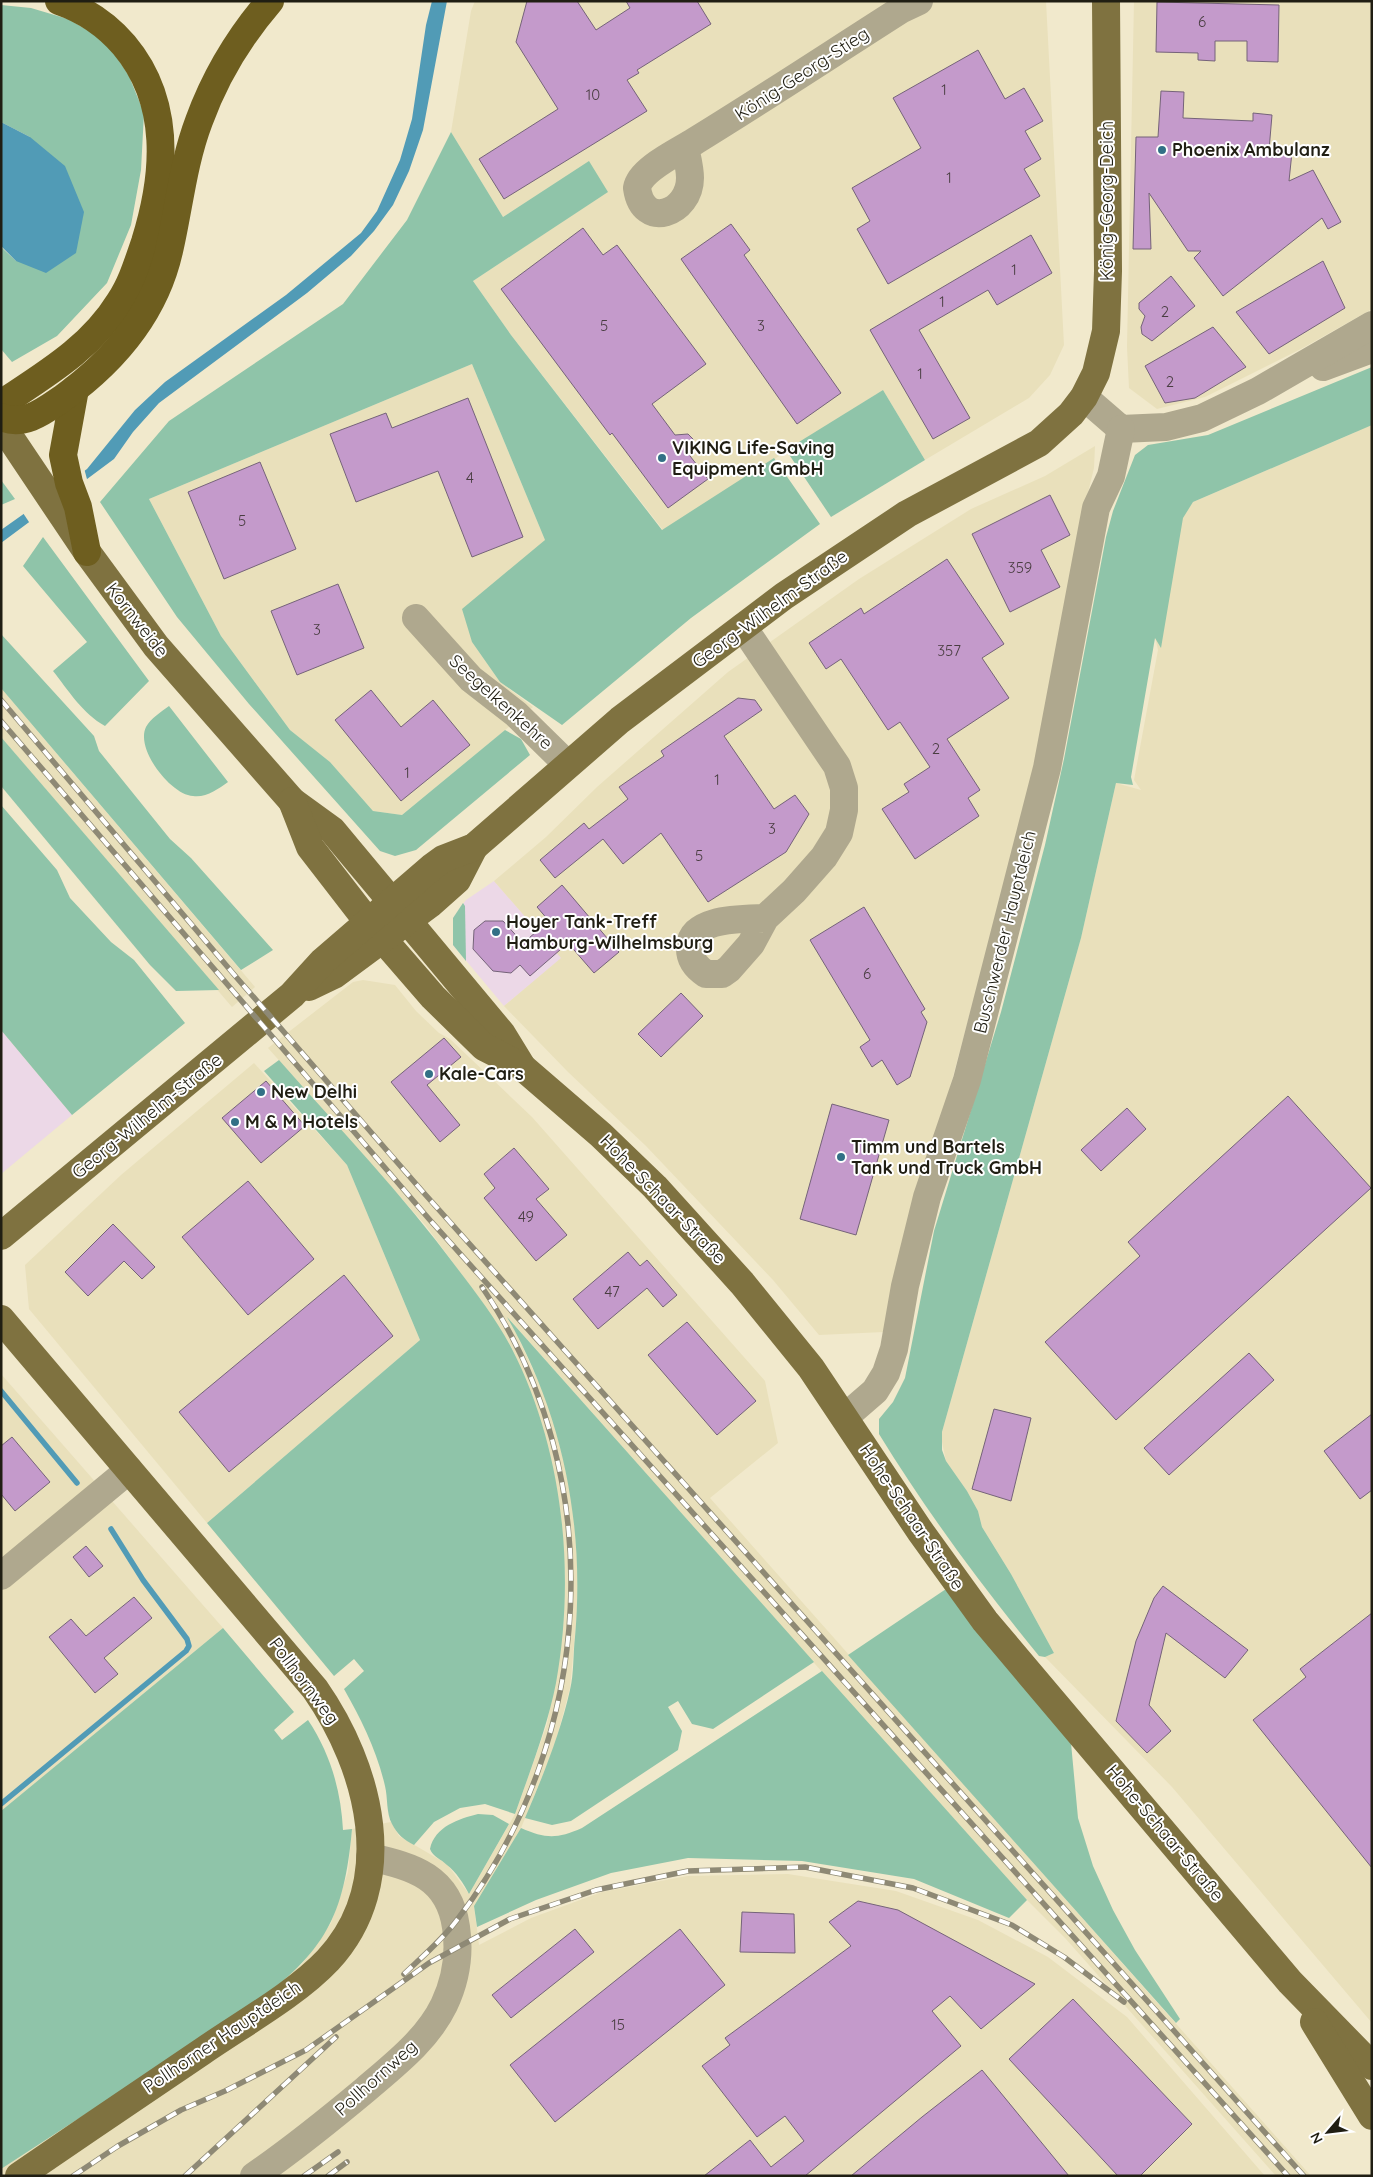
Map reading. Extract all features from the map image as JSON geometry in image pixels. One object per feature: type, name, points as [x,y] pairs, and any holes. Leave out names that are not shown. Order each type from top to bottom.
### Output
[{"type":"highway","points":[[1,404],[71,357],[108,319],[129,286],[137,267],[153,216],[159,188],[162,144],[160,124],[155,101],[145,77],[132,55],[114,34],[78,8],[59,1]]},
{"type":"highway","points":[[1,417],[16,421],[32,417],[76,389],[124,344],[151,301],[168,253],[181,188],[198,122],[221,70],[239,40],[270,1]]},
{"type":"highway","points":[[76,389],[56,483],[71,512],[87,552]]},
{"type":"main road","name":"König-Georg-Deich","points":[[1084,397],[1096,373],[1106,331],[1108,271],[1106,1]]},
{"type":"main road","name":"Georg-Wilhelm-Straße","points":[[1,1236],[292,995],[323,961],[376,931],[399,912],[443,859],[474,847],[567,764],[620,720],[743,626],[872,536],[958,485],[1039,443],[1071,414],[1084,397]]},
{"type":"main road","points":[[1,424],[56,483]]},
{"type":"main road","name":"Kornweide","points":[[87,552],[156,646],[292,801],[332,830],[399,912]]},
{"type":"main road","name":"Kornweide","points":[[292,801],[310,847],[376,931]]},
{"type":"main road","name":"Hohe-Schaar-Straße","points":[[399,912],[502,1034],[521,1066]]},
{"type":"main road","name":"Hohe-Schaar-Straße","points":[[376,931],[433,996],[484,1047],[521,1066],[608,1141],[708,1243],[789,1340],[845,1417],[920,1532],[985,1621],[1290,1982],[1372,2066]]},
{"type":"main road","name":"Pollhornweg","points":[[1,1319],[315,1689],[344,1735],[360,1777],[368,1825],[370,1857]]},
{"type":"main road","name":"Pollhorner Hauptdeich","points":[[19,2176],[270,2006],[318,1969],[336,1951],[358,1915],[367,1884],[370,1857]]},
{"type":"main road","name":"Hohe-Schaar-Straße","points":[[1290,1982],[1372,2116]]},
{"type":"street","name":"König-Georg-Stieg","points":[[685,147],[774,93],[902,9],[919,1]]},
{"type":"street","points":[[1084,397],[1121,429],[1166,426],[1202,418],[1302,367],[1372,325]]},
{"type":"street","points":[[1302,367],[1322,367],[1372,350]]},
{"type":"street","name":"Buschwerder Hauptdeich","points":[[845,1417],[875,1391],[886,1373],[894,1349],[905,1286],[927,1197],[967,1080],[1047,768],[1096,508],[1111,476],[1121,429]]},
{"type":"street","name":"Seegelkenkehre","points":[[416,618],[471,679],[528,724],[567,764]]},
{"type":"street","points":[[743,626],[837,766],[845,800],[839,833],[824,857],[794,891],[765,918]]},
{"type":"street","points":[[1,1576],[129,1470]]},
{"type":"street","name":"Pollhornweg","points":[[254,2176],[340,2111],[406,2055],[433,2022],[450,1989],[455,1974],[459,1946],[455,1922],[446,1896],[433,1880],[422,1873],[397,1863],[370,1857]]},
{"type":"shaded area","points":[[475,1],[1046,1],[1064,345],[1050,375],[1029,398],[925,460],[883,390],[663,530],[511,335],[473,281],[607,192],[589,162],[503,217],[451,132],[471,11]]},
{"type":"shaded area","points":[[1134,1],[1372,1],[1372,309],[1301,349],[1205,397],[1157,409],[1129,388],[1127,347]]},
{"type":"shaded area","points":[[472,364],[545,540],[472,642],[500,682],[533,707],[402,815],[373,811],[330,762],[290,730],[221,636],[149,499]]},
{"type":"shaded area","points":[[1372,421],[1372,2023],[1172,1787],[1045,1657],[1054,1653],[1011,1574],[982,1527],[978,1511],[967,1491],[946,1461],[942,1432],[1081,938],[1116,783],[1141,790],[1134,780],[1158,650],[1155,637],[1158,554],[1193,502],[1356,432],[1357,427]]},
{"type":"shaded area","points":[[1095,446],[1094,468],[1082,517],[1041,750],[884,1332],[819,1335],[773,1280],[646,1146],[568,1072],[504,1006],[561,958],[494,881],[546,837],[597,787],[728,672],[859,579],[971,509],[1045,476]]},
{"type":"shaded area","points":[[1,688],[255,987],[232,1007],[1,737]]},
{"type":"shaded area","name":"Hoyer Tank-Treff Hamburg-Wilhelmsburg","points":[[494,881],[562,958],[504,1006],[453,945],[453,918],[466,900]]},
{"type":"shaded area","points":[[363,980],[395,985],[416,1011],[439,1033],[450,1039],[532,1117],[765,1381],[778,1443],[710,1498],[1311,2176],[1276,2176],[1065,1938],[1027,1900],[847,1700],[510,1320],[549,1404],[564,1462],[573,1507],[578,1555],[578,1603],[570,1688],[554,1748],[521,1828],[474,1906],[479,1945],[531,1918],[602,1892],[687,1876],[788,1874],[896,1891],[978,1920],[1048,1957],[1127,2017],[1265,2176],[1,2176],[1,2169],[302,1964],[331,1923],[348,1872],[352,1829],[391,1822],[399,1836],[447,1864],[469,1894],[515,1814],[547,1724],[563,1629],[565,1574],[561,1524],[552,1467],[541,1424],[527,1384],[512,1348],[482,1302],[426,1226],[268,1048],[353,982]]},
{"type":"shaded area","points":[[1,1030],[72,1115],[1,1174]]},
{"type":"shaded area","points":[[254,1063],[347,1165],[420,1340],[207,1523],[29,1309],[25,1265],[121,1175]]},
{"type":"shaded area","points":[[1,1374],[223,1628],[1,1811]]},
{"type":"green space","points":[[1,5],[31,8],[68,19],[96,35],[114,53],[129,76],[144,113],[141,170],[131,225],[107,283],[57,336],[12,362],[1,349],[1,247],[16,261],[30,137],[1,122]]},
{"type":"green space","points":[[451,132],[503,217],[589,161],[608,192],[473,281],[511,335],[662,530],[774,458],[820,524],[691,618],[562,725],[500,682],[472,642],[462,609],[545,540],[472,364],[149,499],[221,636],[290,730],[330,762],[373,811],[402,815],[505,730],[521,739],[530,755],[416,850],[395,856],[380,851],[249,704],[177,617],[100,502],[169,421],[343,304],[407,220]]},
{"type":"green space","points":[[1372,367],[1372,425],[1193,502],[1183,518],[1161,648],[1155,638],[1131,777],[1133,785],[1116,783],[1081,938],[942,1432],[942,1450],[946,1461],[967,1491],[978,1511],[982,1527],[1011,1574],[1054,1653],[1045,1657],[1039,1656],[996,1602],[916,1492],[879,1434],[879,1419],[893,1402],[905,1378],[934,1231],[1001,1012],[1045,845],[1064,759],[1106,537],[1113,511],[1135,455],[1148,445],[1208,435]]},
{"type":"green space","points":[[883,390],[925,460],[831,517],[786,450]]},
{"type":"green space","points":[[1,480],[15,499],[1,505]]},
{"type":"green space","points":[[43,537],[149,681],[105,726],[83,708],[53,671],[87,642],[23,566]]},
{"type":"green space","points":[[1,634],[94,736],[99,751],[170,839],[191,858],[273,950],[241,970],[1,688]]},
{"type":"green space","points":[[169,706],[228,782],[203,796],[193,796],[184,794],[175,788],[157,769],[150,758],[144,736],[146,727],[153,718]]},
{"type":"green space","points":[[1,737],[219,990],[176,991],[150,965],[1,786]]},
{"type":"green space","points":[[1,805],[57,870],[70,898],[111,942],[134,960],[185,1023],[72,1115],[1,1030]]},
{"type":"green space","points":[[463,903],[465,906],[466,961],[453,945],[453,918]]},
{"type":"green space","points":[[279,1060],[414,1214],[493,1317],[512,1349],[529,1388],[543,1428],[554,1470],[561,1512],[564,1555],[565,1598],[562,1641],[556,1683],[548,1716],[515,1814],[485,1804],[460,1808],[434,1822],[414,1845],[401,1836],[392,1824],[378,1760],[344,1689],[364,1671],[354,1659],[334,1676],[207,1523],[420,1340],[347,1165],[264,1071]]},
{"type":"green space","points":[[507,1317],[814,1662],[713,1729],[692,1724],[678,1701],[668,1707],[682,1731],[678,1750],[571,1821],[552,1825],[525,1818],[556,1739],[571,1684],[577,1595],[573,1513],[566,1472],[543,1392]]},
{"type":"green space","points":[[946,1589],[1071,1743],[1078,1818],[1093,1866],[1113,1910],[1135,1950],[1180,2019],[1176,2023],[848,1655]]},
{"type":"green space","points":[[223,1628],[294,1712],[274,1730],[282,1740],[308,1720],[328,1759],[337,1786],[343,1830],[352,1829],[343,1887],[336,1911],[326,1932],[313,1951],[275,1988],[250,2007],[1,2169],[1,1811]]},
{"type":"green space","points":[[822,1671],[1027,1900],[1009,1918],[914,1879],[802,1861],[688,1858],[611,1873],[536,1900],[477,1927],[474,1906],[521,1828],[545,1836],[558,1836],[582,1828]]},
{"type":"green space","points":[[478,1814],[493,1815],[509,1824],[469,1894],[457,1875],[435,1856],[430,1849],[433,1841],[442,1829],[463,1818]]},
{"type":"water","points":[[432,1],[447,1],[423,130],[409,171],[393,205],[374,231],[351,256],[307,293],[159,403],[133,432],[114,459],[1,543],[1,530],[87,469],[135,410],[165,382],[286,295],[361,233],[377,211],[400,160],[412,119],[426,25]]},
{"type":"water","points":[[1,122],[30,137],[65,166],[84,212],[76,253],[46,273],[16,261],[1,246]]},
{"type":"pier","points":[[84,468],[88,483],[31,525],[23,513]]},
{"type":"building","points":[[527,1],[577,1],[596,30],[630,8],[626,1],[697,1],[711,24],[637,70],[639,73],[627,80],[647,111],[504,199],[479,159],[558,109],[516,42]]},
{"type":"building","points":[[1157,2],[1279,5],[1278,62],[1247,61],[1247,41],[1215,41],[1215,61],[1198,60],[1198,53],[1156,52]]},
{"type":"building","points":[[978,50],[1005,99],[1024,88],[1043,121],[1025,131],[1041,159],[1024,169],[1040,196],[888,284],[857,229],[870,221],[852,188],[921,148],[893,98]]},
{"type":"building","points":[[1161,91],[1184,92],[1183,118],[1253,121],[1253,113],[1272,115],[1269,150],[1292,152],[1289,181],[1313,170],[1341,222],[1328,229],[1322,218],[1223,296],[1194,258],[1201,251],[1188,251],[1149,193],[1151,249],[1133,249],[1136,137],[1158,137]]},
{"type":"building","points":[[731,224],[750,250],[744,255],[841,393],[797,424],[681,259]]},
{"type":"building","points":[[583,228],[603,255],[617,245],[706,364],[652,404],[675,435],[688,434],[693,439],[694,445],[690,456],[708,479],[668,508],[612,433],[610,435],[501,289]]},
{"type":"building","points":[[1031,235],[1052,273],[997,305],[988,290],[919,330],[970,418],[933,439],[870,330]]},
{"type":"building","points":[[1323,261],[1345,308],[1269,354],[1236,312]]},
{"type":"building","points":[[1171,276],[1195,306],[1152,341],[1142,334],[1141,327],[1145,316],[1139,309],[1139,303]]},
{"type":"building","points":[[1213,327],[1246,367],[1195,398],[1165,403],[1145,366]]},
{"type":"building","points":[[468,398],[523,537],[472,557],[438,471],[356,502],[330,434],[386,413],[392,428]]},
{"type":"building","points":[[260,462],[296,549],[224,579],[188,492]]},
{"type":"building","points":[[1050,495],[1070,535],[1041,550],[1060,587],[1010,612],[972,534]]},
{"type":"building","points":[[947,559],[1004,644],[982,658],[1009,698],[947,739],[980,790],[968,798],[979,816],[915,859],[882,809],[909,792],[904,784],[930,767],[900,722],[888,730],[841,659],[826,669],[809,643],[861,608],[864,614]]},
{"type":"building","points":[[338,584],[364,648],[297,675],[271,611]]},
{"type":"building","points":[[371,690],[401,727],[433,700],[470,745],[401,801],[335,720]]},
{"type":"building","points":[[738,698],[755,700],[762,710],[724,736],[774,809],[795,795],[809,814],[786,852],[708,902],[661,833],[623,864],[603,839],[555,878],[540,860],[584,823],[589,829],[628,799],[619,787],[664,756],[661,751]]},
{"type":"building","points":[[562,885],[619,952],[594,973],[568,943],[530,976],[520,965],[511,973],[493,971],[473,949],[474,930],[485,921],[503,921],[523,943],[549,921],[537,907]]},
{"type":"building","points":[[864,907],[925,1009],[921,1012],[927,1022],[910,1077],[897,1085],[882,1060],[872,1067],[860,1047],[870,1040],[810,940]]},
{"type":"building","points":[[681,993],[703,1016],[661,1057],[638,1034]]},
{"type":"building","points":[[444,1038],[461,1057],[427,1085],[460,1125],[440,1142],[391,1082]]},
{"type":"building","points":[[266,1081],[305,1126],[261,1163],[222,1118]]},
{"type":"building","points":[[1288,1096],[1371,1188],[1116,1420],[1045,1342],[1140,1256],[1128,1242]]},
{"type":"building","points":[[832,1104],[889,1120],[856,1235],[800,1219]]},
{"type":"building","points":[[1127,1108],[1146,1129],[1101,1171],[1081,1150]]},
{"type":"building","points":[[514,1148],[549,1189],[536,1199],[567,1235],[536,1261],[484,1198],[495,1188],[484,1174]]},
{"type":"building","points":[[248,1181],[314,1259],[248,1315],[182,1237]]},
{"type":"building","points":[[113,1224],[155,1267],[142,1279],[124,1261],[88,1296],[65,1272]]},
{"type":"building","points":[[628,1252],[640,1266],[647,1260],[677,1295],[663,1307],[647,1288],[598,1329],[573,1299]]},
{"type":"building","points":[[344,1275],[393,1336],[229,1472],[179,1412]]},
{"type":"building","points":[[687,1322],[756,1401],[717,1435],[648,1355]]},
{"type":"building","points":[[1249,1353],[1274,1380],[1169,1475],[1144,1448]]},
{"type":"building","points":[[994,1409],[1031,1418],[1011,1501],[972,1489]]},
{"type":"building","points":[[1372,1414],[1372,1490],[1360,1499],[1324,1451]]},
{"type":"building","points":[[12,1437],[50,1482],[15,1511],[1,1494],[1,1446]]},
{"type":"building","points":[[86,1546],[103,1566],[89,1577],[73,1557]]},
{"type":"building","points":[[1163,1586],[1248,1650],[1225,1678],[1166,1633],[1149,1705],[1171,1731],[1147,1753],[1116,1721],[1136,1641],[1154,1598]]},
{"type":"building","points":[[134,1597],[152,1618],[104,1658],[118,1674],[95,1693],[49,1637],[71,1619],[86,1636]]},
{"type":"building","points":[[1372,1613],[1372,1868],[1253,1720],[1306,1677],[1300,1669]]},
{"type":"building","points":[[858,1901],[898,1910],[1035,1984],[981,2029],[950,1996],[932,2011],[961,2046],[805,2176],[704,2176],[750,2140],[771,2167],[804,2141],[785,2116],[757,2137],[702,2066],[730,2045],[725,2038],[851,1946],[829,1922]]},
{"type":"building","points":[[742,1912],[794,1914],[795,1953],[740,1952]]},
{"type":"building","points":[[575,1929],[594,1952],[511,2018],[492,1995]]},
{"type":"building","points":[[680,1929],[725,1985],[555,2122],[510,2065]]},
{"type":"building","points":[[1073,1999],[1192,2124],[1140,2176],[1118,2176],[1009,2059]]},
{"type":"building","points":[[982,2070],[1069,2176],[851,2176],[922,2117]]},
{"type":"waterway","points":[[1,1391],[77,1483]]},
{"type":"waterway","points":[[1,1804],[186,1651],[189,1646],[187,1639],[143,1580],[111,1529]]},
{"type":"railway","points":[[1,700],[237,978],[423,1192],[1304,2176]]},
{"type":"railway","points":[[1,721],[429,1219],[1288,2176]]},
{"type":"railway","points":[[404,1974],[457,1920],[503,1849],[538,1772],[560,1691],[570,1607],[568,1523],[552,1441],[524,1362],[482,1287]]},
{"type":"railway","points":[[73,2176],[118,2146],[181,2110],[225,2091],[306,2050],[429,1963],[510,1919],[596,1890],[688,1871],[805,1867],[913,1888],[1012,1925],[1064,1957],[1124,2002]]},
{"type":"railway","points":[[185,2176],[336,2037]]},
{"type":"railway","points":[[304,2176],[338,2152]]},
{"type":"railway","points":[[328,2176],[347,2162]]},
{"type":"place","name":"Phoenix Ambulanz","points":[[1162,150]]},
{"type":"place","name":"VIKING Life-Saving Equipment GmbH","points":[[662,458]]},
{"type":"place","name":"Hoyer Tank-Treff Hamburg-Wilhelmsburg","points":[[496,932]]},
{"type":"place","name":"Kale-Cars","points":[[429,1074]]},
{"type":"place","name":"New Delhi","points":[[261,1092]]},
{"type":"place","name":"M & M Hotels","points":[[235,1122]]},
{"type":"place","name":"Timm und Bartels Tank und Truck GmbH","points":[[841,1157]]}]
